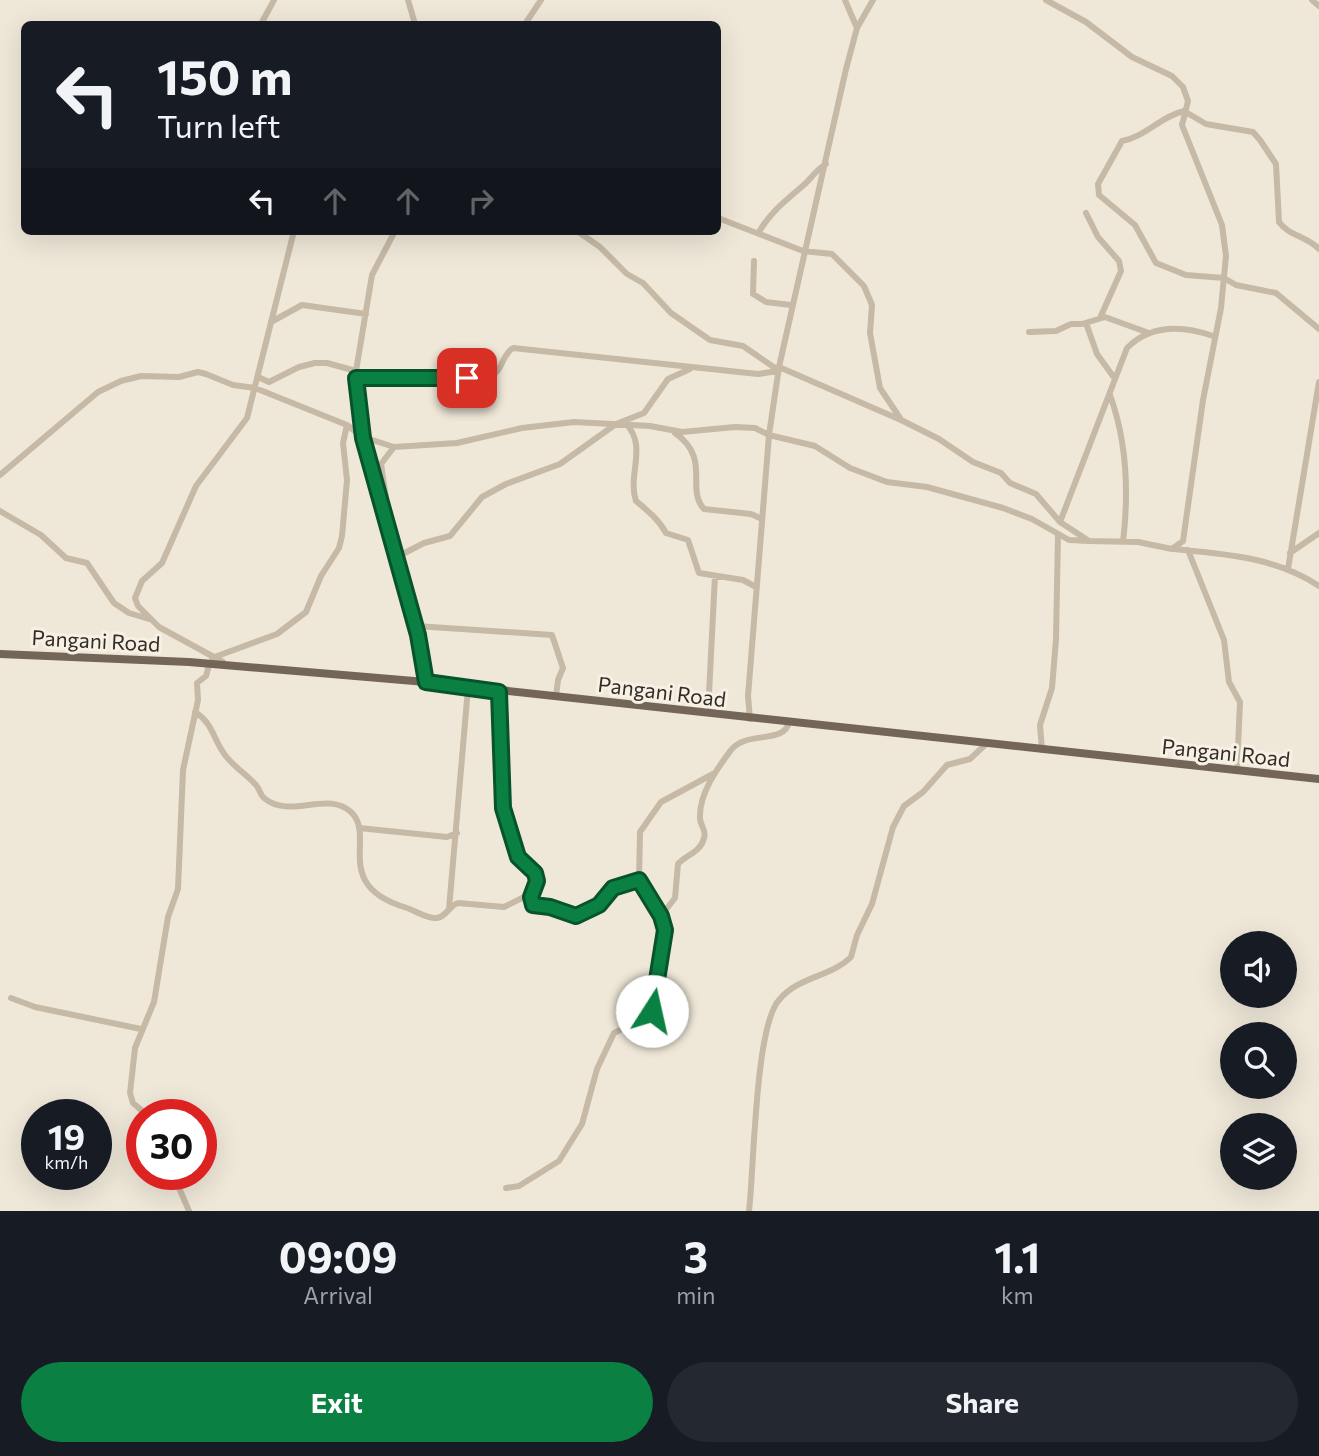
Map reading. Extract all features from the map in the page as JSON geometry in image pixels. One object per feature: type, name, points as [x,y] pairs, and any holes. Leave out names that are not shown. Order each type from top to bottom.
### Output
[{"type":"main road","name":"Pangani Road","points":[[0,654],[211,661],[232,666],[426,682],[1319,779]]},
{"type":"street","points":[[263,21],[274,0]]},
{"type":"street","points":[[408,0],[414,21]]},
{"type":"street","points":[[527,21],[541,0]]},
{"type":"street","points":[[845,0],[857,29]]},
{"type":"street","points":[[750,719],[748,696],[762,519],[778,369],[803,251],[857,29],[873,0]]},
{"type":"street","points":[[1046,0],[1086,22],[1132,57],[1172,76],[1187,93],[1188,101],[1182,125],[1222,225],[1226,245],[1224,278],[1213,336],[1185,535],[1181,545],[1172,549]]},
{"type":"street","points":[[1312,0],[1319,6]]},
{"type":"street","points":[[1319,249],[1312,241],[1284,230],[1279,222],[1276,164],[1253,132],[1218,129],[1184,111],[1173,113],[1135,138],[1119,144],[1097,190],[1112,209],[1135,225],[1156,263],[1186,275],[1224,278],[1236,285],[1276,293],[1319,329]]},
{"type":"street","points":[[759,232],[768,215],[807,182],[815,170],[826,164]]},
{"type":"street","points":[[1086,213],[1098,237],[1119,261],[1121,271],[1100,318]]},
{"type":"street","points":[[721,219],[803,251],[832,254],[867,289],[872,305],[870,333],[880,388],[901,420]]},
{"type":"street","points":[[151,620],[136,602],[138,585],[162,563],[196,486],[247,418],[293,235]]},
{"type":"street","points":[[393,235],[373,269],[356,375],[363,437],[415,625],[426,682]]},
{"type":"street","points":[[583,235],[600,247],[627,274],[643,283],[671,313],[709,340],[743,346],[778,369],[901,420],[939,439],[973,461],[1001,473],[1010,483],[1036,494],[1060,522],[1089,541]]},
{"type":"street","points":[[754,261],[752,290],[755,296],[766,302],[792,305]]},
{"type":"street","points":[[271,322],[302,305],[366,314]]},
{"type":"street","points":[[1029,332],[1056,331],[1071,324],[1100,318],[1149,333],[1182,328],[1213,336]]},
{"type":"street","points":[[1086,323],[1097,354],[1115,379]]},
{"type":"street","points":[[1060,522],[1127,348],[1149,333]]},
{"type":"street","points":[[258,377],[269,382],[285,377],[299,367],[322,362],[356,375],[490,376],[499,371],[505,354],[513,348],[758,374],[778,369]]},
{"type":"street","points":[[395,558],[424,543],[450,536],[482,497],[506,484],[560,464],[615,424],[643,414],[668,379],[692,368]]},
{"type":"street","points":[[0,475],[98,392],[129,378],[179,377],[198,372],[233,385],[255,388],[347,425],[363,437],[394,447],[457,443],[495,433],[566,422],[626,424],[674,432],[745,427],[815,446],[850,468],[887,482],[927,487],[1003,508],[1032,519],[1058,535],[1079,542],[1123,542],[1248,556],[1288,569],[1319,586]]},
{"type":"street","points":[[1288,569],[1319,382]]},
{"type":"street","points":[[1110,395],[1123,434],[1129,499],[1123,542]]},
{"type":"street","points":[[626,424],[635,432],[637,441],[634,458],[636,501],[647,514],[660,521],[666,533],[688,540],[699,573],[752,582],[757,589]]},
{"type":"street","points":[[132,1099],[130,1093],[135,1048],[154,1002],[168,918],[178,889],[183,770],[195,712],[197,683],[206,676],[211,661],[277,634],[306,612],[321,576],[339,548],[342,536],[347,480],[343,443],[347,425]]},
{"type":"street","points":[[674,432],[686,440],[695,457],[698,498],[704,509],[751,514],[762,519]]},
{"type":"street","points":[[382,509],[386,498],[381,464],[394,447]]},
{"type":"street","points":[[0,511],[41,535],[66,558],[91,566],[104,590],[119,607],[151,620],[211,661]]},
{"type":"street","points":[[1290,552],[1319,533]]},
{"type":"street","points":[[1042,750],[1040,725],[1052,688],[1056,639],[1058,535]]},
{"type":"street","points":[[1188,550],[1224,640],[1229,682],[1240,702],[1237,771]]},
{"type":"street","points":[[708,713],[715,576]]},
{"type":"street","points":[[415,625],[552,635],[564,668],[558,680],[556,696]]},
{"type":"street","points":[[449,909],[468,688]]},
{"type":"street","points":[[195,712],[208,720],[224,753],[258,787],[264,799],[299,807],[337,804],[353,814],[359,828],[359,865],[375,892],[389,901],[434,918],[443,917],[458,903],[507,906],[532,893],[537,884],[535,873],[518,857],[503,808],[499,692]]},
{"type":"street","points":[[661,916],[675,898],[678,864],[703,842],[705,831],[700,817],[713,774],[734,747],[755,737],[782,734],[788,730],[789,722]]},
{"type":"street","points":[[748,1211],[762,1056],[774,1007],[801,982],[851,957],[857,934],[872,904],[893,827],[904,806],[923,792],[947,765],[970,759],[986,744]]},
{"type":"street","points":[[506,1188],[519,1186],[559,1161],[582,1124],[594,1076],[614,1033],[639,1021],[652,1011],[666,941],[661,916],[639,880],[640,832],[656,807],[713,774]]},
{"type":"street","points":[[359,828],[447,837],[457,833]]},
{"type":"street","points":[[532,893],[533,905],[550,907],[576,916],[599,905],[613,888],[639,880]]},
{"type":"street","points":[[10,998],[35,1007],[141,1029]]},
{"type":"street","points":[[180,1190],[189,1211]]},
{"type":"route","points":[[467,378],[356,378],[363,438],[388,537],[418,635],[426,682],[499,692],[503,808],[518,857],[530,865],[535,873],[537,884],[530,900],[533,905],[550,907],[576,916],[599,905],[613,888],[639,880],[661,916],[665,930],[666,941],[652,1011]]}]
